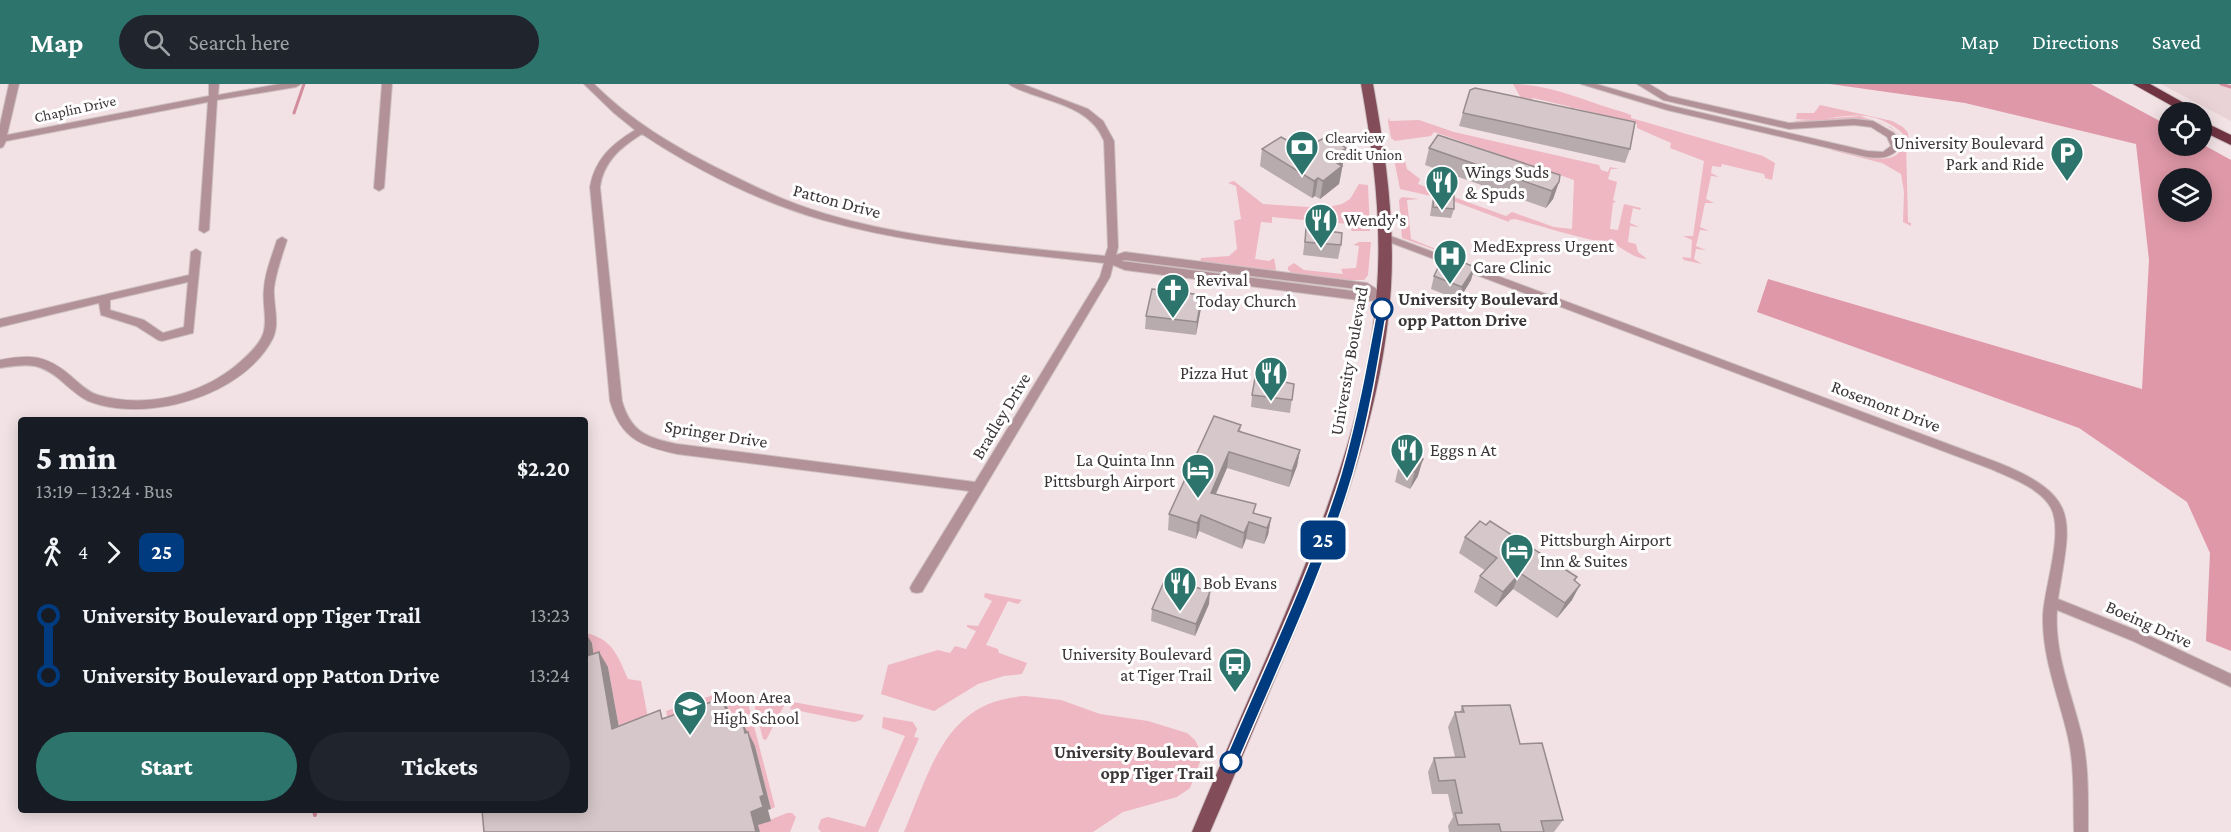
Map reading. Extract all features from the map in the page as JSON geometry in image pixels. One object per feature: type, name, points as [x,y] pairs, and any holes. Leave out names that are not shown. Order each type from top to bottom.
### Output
[{"type":"highway","points":[[2126,84],[2160,102]]},
{"type":"highway","points":[[2140,84],[2174,102]]},
{"type":"highway","points":[[2212,123],[2231,133]]},
{"type":"highway","points":[[2212,131],[2231,141]]},
{"type":"main road","name":"University Boulevard","points":[[1201,832],[1310,575],[1347,475],[1369,389],[1383,296],[1385,237],[1382,182],[1367,84]]},
{"type":"street","points":[[1,143],[14,84]]},
{"type":"street","points":[[204,230],[214,84]]},
{"type":"street","name":"Chaplin Drive","points":[[1,143],[213,98],[296,84]]},
{"type":"street","points":[[379,188],[387,84]]},
{"type":"street","name":"Patton Drive","points":[[589,84],[640,131],[684,156],[765,196],[842,221],[931,239],[1110,260],[1125,266],[1366,297],[1383,296]]},
{"type":"street","name":"Bradley Drive","points":[[917,588],[1105,276],[1113,247],[1109,149],[1103,128],[1085,111],[1014,84]]},
{"type":"street","points":[[1586,84],[1670,108],[1866,154],[1886,154],[1893,151],[1896,146],[1891,135],[1873,124],[1854,122],[1793,127],[1666,98],[1642,84]]},
{"type":"street","name":"Springer Drive","points":[[640,131],[618,145],[603,159],[597,173],[595,187],[616,401],[618,415],[628,429],[643,439],[677,449],[979,487]]},
{"type":"street","name":"Rosemont Drive","points":[[1385,237],[2022,478],[2051,500],[2061,515],[2061,533],[2051,602],[2050,641],[2078,750],[2081,832]]},
{"type":"street","points":[[0,364],[41,362],[87,396],[124,404],[148,405],[202,391],[233,374],[266,340],[269,330],[269,286],[282,240]]},
{"type":"street","points":[[104,298],[105,312],[140,322],[162,337],[189,330],[196,252]]},
{"type":"street","points":[[0,323],[194,277]]},
{"type":"street","name":"Boeing Drive","points":[[2051,602],[2147,642],[2231,681]]},
{"type":"shaded area","points":[[1513,84],[1556,91],[1626,113],[1631,115],[1631,118],[1763,156],[1775,163],[1772,180],[1765,178],[1764,174],[1722,164],[1721,167],[1712,166],[1711,173],[1719,177],[1711,176],[1706,199],[1714,203],[1705,203],[1700,227],[1709,231],[1700,230],[1696,246],[1706,250],[1696,249],[1694,259],[1702,264],[1684,260],[1682,257],[1691,258],[1692,240],[1683,236],[1693,236],[1704,161],[1670,148],[1671,143],[1637,128],[1637,124],[1575,108],[1573,112],[1570,111],[1571,107],[1533,98],[1531,101],[1521,98]]},
{"type":"shaded area","points":[[1830,84],[2091,84],[2158,120],[2158,156],[2212,156],[2212,150],[2231,160],[2231,651],[2206,641],[2210,553],[2187,502],[2079,428],[1757,312],[1768,279],[2142,389],[2149,260],[2136,144],[1965,103]]},
{"type":"shaded area","points":[[2161,84],[2231,84],[2231,121],[2212,111],[2212,102],[2195,102]]},
{"type":"shaded area","points":[[1820,105],[1892,121],[1908,133],[1909,146],[1902,133],[1883,121],[1871,117],[1858,115],[1809,120],[1796,119],[1797,113],[1814,113]]},
{"type":"shaded area","points":[[1860,116],[1883,124],[1872,121],[1839,120],[1795,124],[1795,121]]},
{"type":"shaded area","points":[[1389,117],[1390,121],[1419,120],[1454,132],[1599,165],[1601,170],[1608,172],[1610,167],[1619,169],[1611,169],[1608,179],[1617,182],[1613,200],[1616,202],[1613,203],[1610,229],[1618,230],[1624,204],[1641,208],[1640,210],[1633,208],[1630,223],[1639,227],[1630,226],[1628,242],[1636,244],[1638,252],[1647,259],[1634,256],[1610,241],[1592,240],[1515,219],[1509,222],[1453,201],[1400,189],[1393,154],[1395,151],[1403,153],[1407,169],[1420,179],[1418,184],[1506,216],[1512,212],[1554,227],[1572,229],[1574,180],[1434,132],[1431,136],[1395,141],[1391,138]]},
{"type":"shaded area","points":[[1897,133],[1906,142],[1908,222],[1911,226],[1903,222],[1904,192],[1901,174],[1882,163],[1831,150],[1870,158],[1890,158],[1898,154],[1903,146]]},
{"type":"shaded area","points":[[1234,181],[1263,204],[1323,208],[1342,204],[1350,199],[1359,184],[1368,185],[1370,231],[1352,231],[1348,224],[1272,217],[1272,223],[1261,222],[1255,259],[1269,261],[1274,258],[1276,269],[1274,272],[1200,262],[1201,258],[1229,256],[1237,249],[1234,221],[1241,219],[1236,186],[1228,183]]},
{"type":"shaded area","points":[[1402,197],[1419,199],[1407,200],[1411,239],[1458,258],[1402,238],[1399,200]]},
{"type":"shaded area","points":[[1359,242],[1371,242],[1368,275],[1364,280],[1295,275],[1288,270],[1288,267],[1294,263],[1304,270],[1343,274],[1341,269],[1356,268],[1359,246],[1353,245]]},
{"type":"shaded area","points":[[985,593],[1022,600],[1018,604],[1008,601],[986,645],[998,649],[999,653],[1027,663],[1022,674],[1004,676],[978,684],[934,711],[881,694],[888,665],[938,650],[950,653],[955,646],[966,649],[976,631],[967,625],[978,626],[992,601],[984,597]]},
{"type":"shaded area","points":[[588,634],[602,639],[613,649],[628,679],[641,681],[651,734],[620,733],[608,667],[596,671],[592,643]]},
{"type":"shaded area","points":[[722,692],[741,695],[748,703],[775,807],[771,809],[755,746],[669,725],[666,711]]},
{"type":"shaded area","points":[[1026,696],[1061,700],[1100,714],[1148,721],[1187,733],[1195,740],[1201,752],[1200,762],[1190,788],[1177,797],[1123,812],[1093,832],[904,832],[933,762],[959,724],[977,710],[999,700]]},
{"type":"shaded area","points":[[753,697],[786,702],[766,740],[763,739],[753,700]]},
{"type":"shaded area","points":[[793,702],[864,715],[861,720],[854,722],[790,709]]},
{"type":"shaded area","points":[[883,717],[913,722],[917,729],[914,737],[919,738],[878,832],[821,832],[818,828],[821,819],[828,817],[865,827],[905,736],[882,728]]},
{"type":"shaded area","points":[[792,813],[796,817],[790,832],[760,832],[758,825]]},
{"type":"building","points":[[1475,88],[1635,122],[1630,149],[1463,113],[1470,90]]},
{"type":"building","points":[[1438,135],[1560,175],[1559,182],[1552,191],[1429,148]]},
{"type":"building","points":[[1281,137],[1303,149],[1326,137],[1331,138],[1346,148],[1330,159],[1342,166],[1323,181],[1318,178],[1314,181],[1262,149]]},
{"type":"building","points":[[1434,194],[1454,196],[1454,209],[1433,207]]},
{"type":"building","points":[[1306,228],[1342,233],[1341,245],[1305,242]]},
{"type":"building","points":[[1444,255],[1475,267],[1462,287],[1434,276]]},
{"type":"building","points":[[1152,289],[1202,295],[1197,322],[1146,316]]},
{"type":"building","points":[[1269,377],[1294,384],[1292,400],[1252,395],[1255,378],[1269,380]]},
{"type":"building","points":[[1214,416],[1241,425],[1238,431],[1300,450],[1292,471],[1229,452],[1211,493],[1256,504],[1253,513],[1271,518],[1267,528],[1249,522],[1244,533],[1201,515],[1197,523],[1169,514]]},
{"type":"building","points":[[1408,452],[1423,459],[1415,472],[1399,465]]},
{"type":"building","points":[[1480,521],[1486,525],[1490,521],[1577,577],[1574,580],[1580,585],[1565,603],[1520,573],[1503,592],[1480,576],[1497,558],[1465,537]]},
{"type":"building","name":"Bob Evans","points":[[1166,577],[1210,592],[1196,624],[1152,609]]},
{"type":"building","name":"Moon Area High School","points":[[599,652],[612,729],[660,710],[662,719],[723,698],[730,728],[743,724],[745,733],[748,732],[764,795],[760,797],[763,807],[751,812],[756,832],[484,832],[482,813],[588,813],[588,656]]},
{"type":"building","points":[[1510,705],[1520,744],[1542,743],[1563,820],[1541,821],[1544,832],[1501,832],[1499,824],[1458,825],[1455,813],[1462,813],[1455,780],[1439,781],[1434,758],[1465,757],[1455,712],[1464,712],[1462,706]]},
{"type":"waterway","points":[[294,113],[304,84]]},
{"type":"waterway","points":[[2221,84],[2231,87]]},
{"type":"bus line","name":"25","points":[[1231,762],[1313,567],[1347,475],[1369,389],[1382,309]]},
{"type":"place","name":"Clearview Credit Union","points":[[1302,176]]},
{"type":"place","name":"University Boulevard Park and Ride","points":[[2067,182]]},
{"type":"place","name":"Wings Suds & Spuds","points":[[1442,211]]},
{"type":"place","name":"Wendy's","points":[[1321,249]]},
{"type":"place","name":"MedExpress Urgent Care Clinic","points":[[1450,285]]},
{"type":"place","name":"University Boulevard opp Patton Drive","points":[[1382,309]]},
{"type":"place","name":"Revival Today Church","points":[[1173,319]]},
{"type":"place","name":"Pizza Hut","points":[[1271,402]]},
{"type":"place","name":"Eggs n At","points":[[1407,479]]},
{"type":"place","name":"La Quinta Inn Pittsburgh Airport","points":[[1198,499]]},
{"type":"place","name":"Pittsburgh Airport Inn & Suites","points":[[1517,579]]},
{"type":"place","name":"Bob Evans","points":[[1180,612]]},
{"type":"place","name":"University Boulevard at Tiger Trail","points":[[1235,693]]},
{"type":"place","name":"Moon Area High School","points":[[690,736]]},
{"type":"place","name":"University Boulevard opp Tiger Trail","points":[[1231,762]]}]
